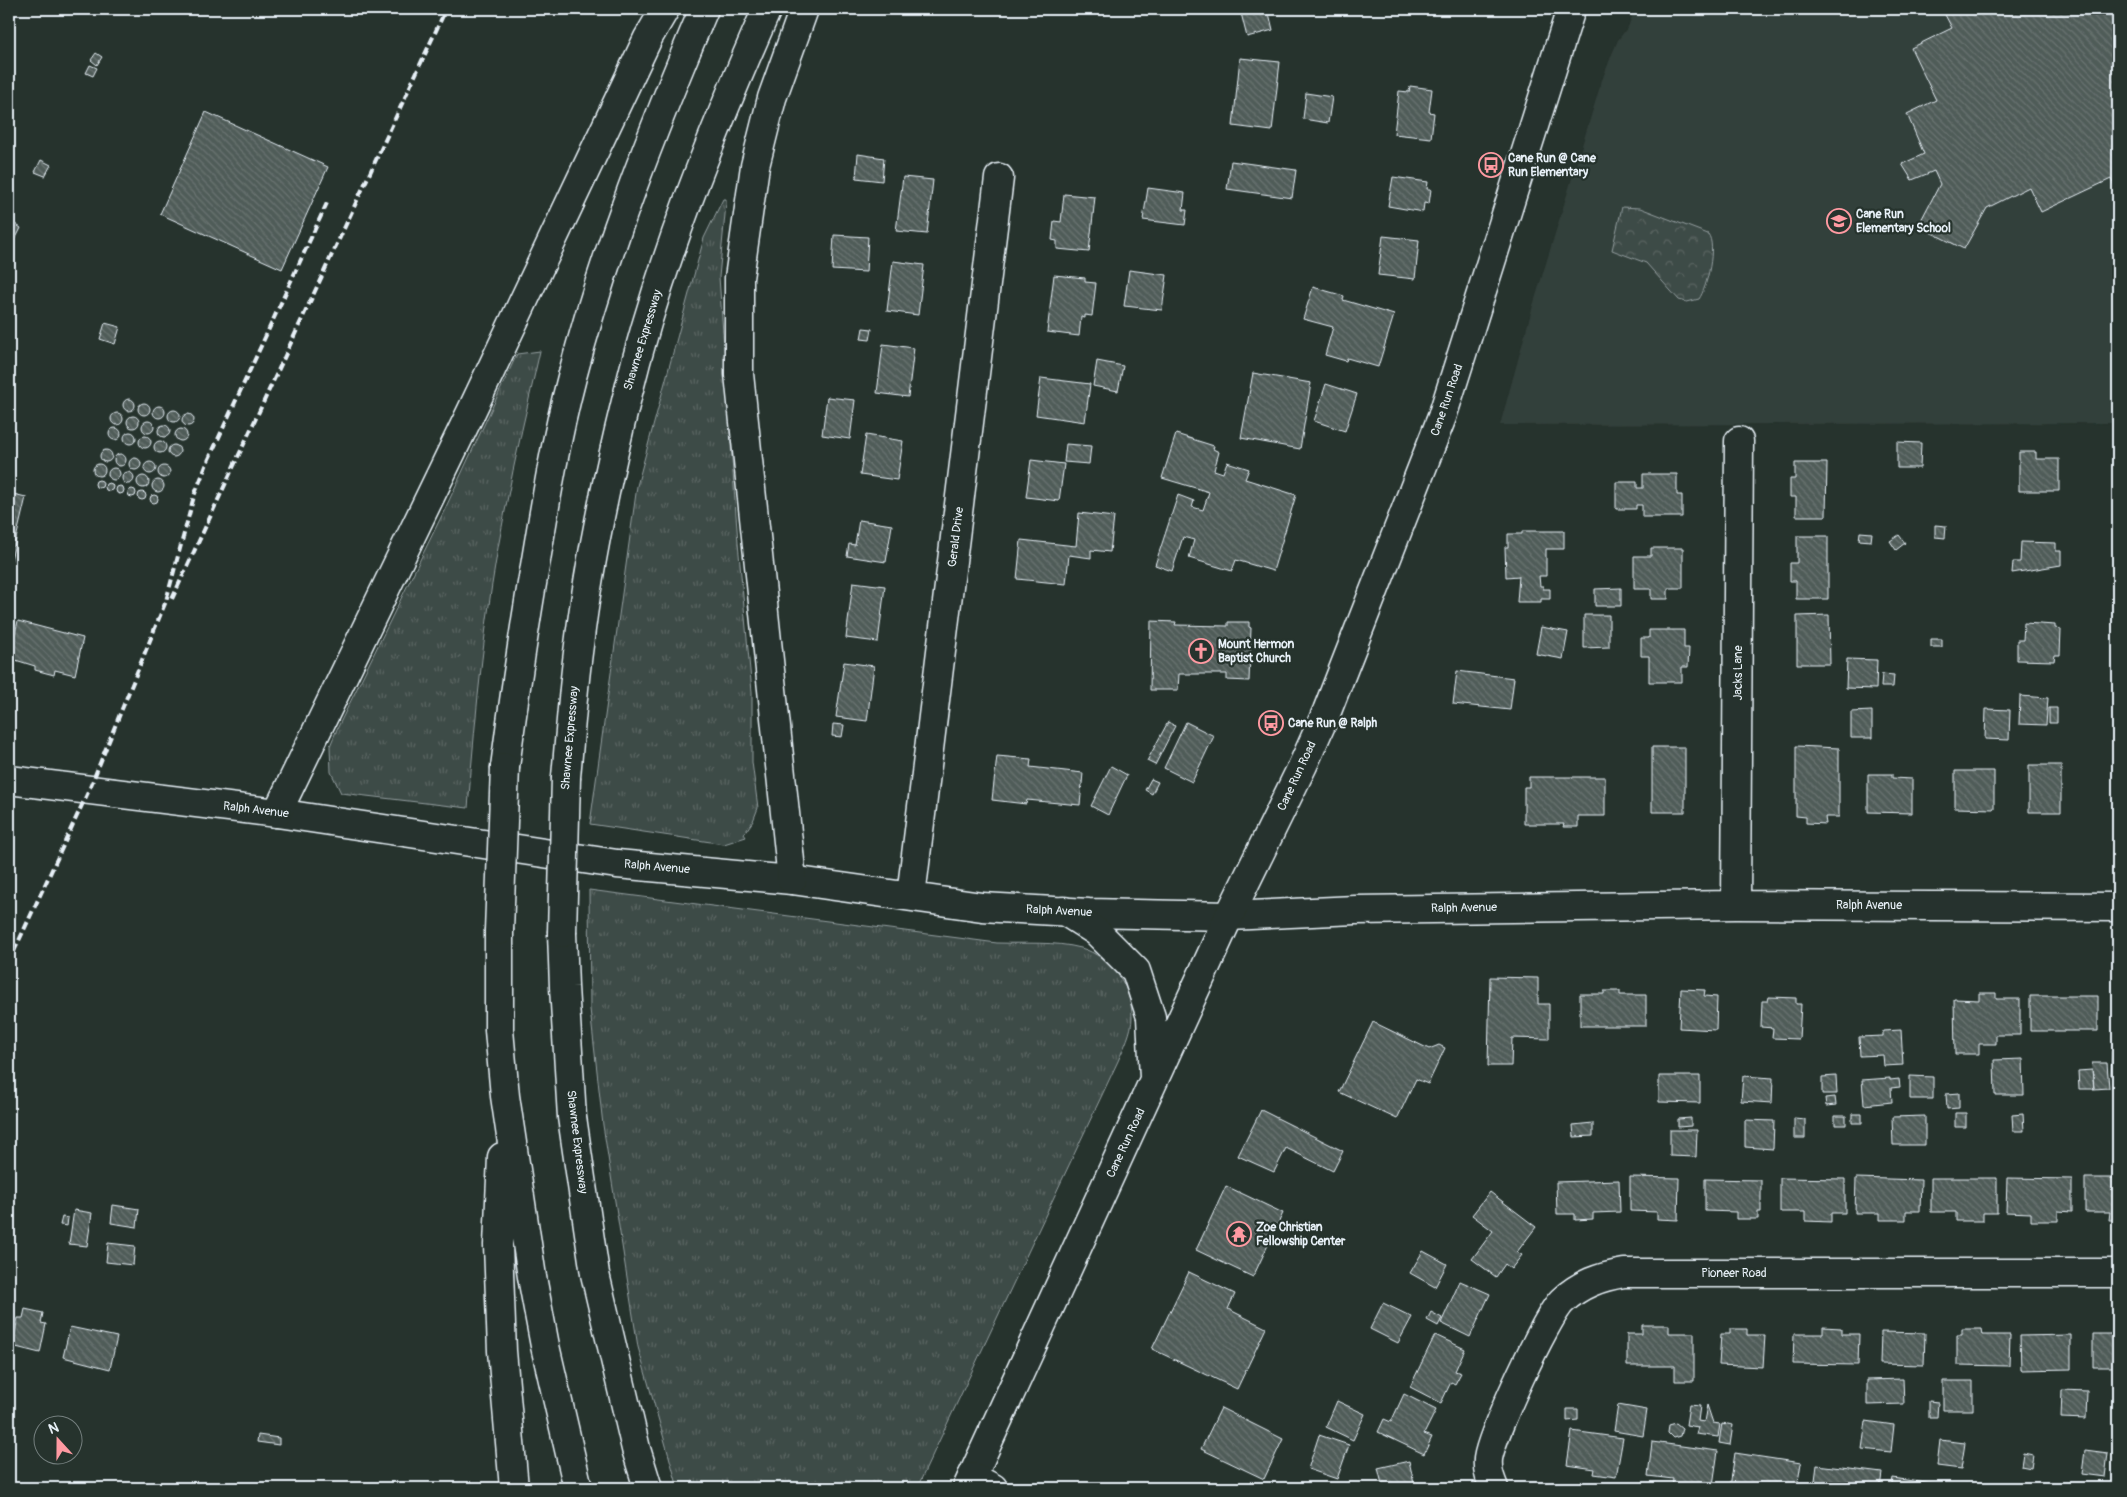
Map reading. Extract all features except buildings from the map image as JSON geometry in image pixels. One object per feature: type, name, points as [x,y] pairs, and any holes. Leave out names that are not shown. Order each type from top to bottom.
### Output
[{"type":"main road","points":[[277,812],[471,412],[648,38],[665,9]]},
{"type":"main road","points":[[578,1488],[545,1346],[532,1277],[505,1096],[499,1030],[499,931],[505,767],[515,685],[552,465],[572,377],[609,255],[657,121],[704,9]]},
{"type":"main road","name":"Shawnee Expressway","points":[[648,1488],[636,1449],[595,1274],[572,1117],[562,933],[566,777],[579,644],[603,501],[627,396],[646,325],[692,190],[767,9]]},
{"type":"main road","points":[[792,880],[740,374],[739,278],[755,166],[772,98],[804,9]]},
{"type":"main road","name":"Cane Run Road","points":[[977,1485],[1154,1081],[1229,916],[1304,766],[1327,711],[1442,417],[1571,9]]},
{"type":"main road","name":"Gerald Drive","points":[[911,896],[999,178]]},
{"type":"main road","name":"Jacks Lane","points":[[1736,905],[1739,441]]},
{"type":"main road","name":"Ralph Avenue","points":[[10,785],[277,812],[616,864],[792,880],[982,907],[1089,913],[1229,916],[1355,910],[1736,905],[2118,907]]},
{"type":"main road","points":[[1064,911],[1097,932],[1136,971],[1151,1017],[1154,1081]]},
{"type":"main road","points":[[505,1096],[498,1245],[502,1351],[514,1488]]},
{"type":"main road","name":"Pioneer Road","points":[[1494,1488],[1488,1474],[1488,1459],[1491,1448],[1516,1388],[1552,1315],[1562,1301],[1578,1288],[1606,1276],[1643,1273],[2118,1273]]},
{"type":"shaded area","name":"Cane Run Elementary School","points":[[1635,9],[2118,9],[2118,423],[1500,425],[1532,309],[1602,80],[1618,40],[1628,27]]},
{"type":"green space","points":[[723,199],[726,199],[726,204],[719,277],[738,543],[752,692],[752,762],[758,808],[753,821],[744,834],[746,837],[724,844],[590,824],[637,486],[704,238]]},
{"type":"green space","points":[[1622,207],[1640,208],[1708,234],[1712,247],[1710,266],[1705,286],[1699,299],[1687,302],[1679,300],[1646,263],[1612,250]]},
{"type":"green space","points":[[540,351],[513,471],[492,585],[478,696],[468,808],[341,793],[331,772],[330,746],[337,729],[445,509],[517,354]]},
{"type":"green space","points":[[589,890],[997,943],[1071,946],[1092,952],[1102,958],[1118,974],[1124,984],[1131,1006],[1132,1017],[1131,1028],[1125,1045],[917,1488],[678,1488],[638,1347],[603,1125],[590,1009]]},
{"type":"railway","points":[[172,599],[446,9]]},
{"type":"railway","points":[[9,962],[89,790],[166,601],[194,496],[208,461],[327,203]]},
{"type":"place","name":"Cane Run @ Cane Run Elementary","points":[[1491,165]]},
{"type":"place","name":"Cane Run Elementary School","points":[[1839,221]]},
{"type":"place","name":"Mount Hermon Baptist Church","points":[[1201,651]]},
{"type":"place","name":"Cane Run @ Ralph","points":[[1271,723]]},
{"type":"place","name":"Zoe Christian Fellowship Center","points":[[1239,1234]]}]
